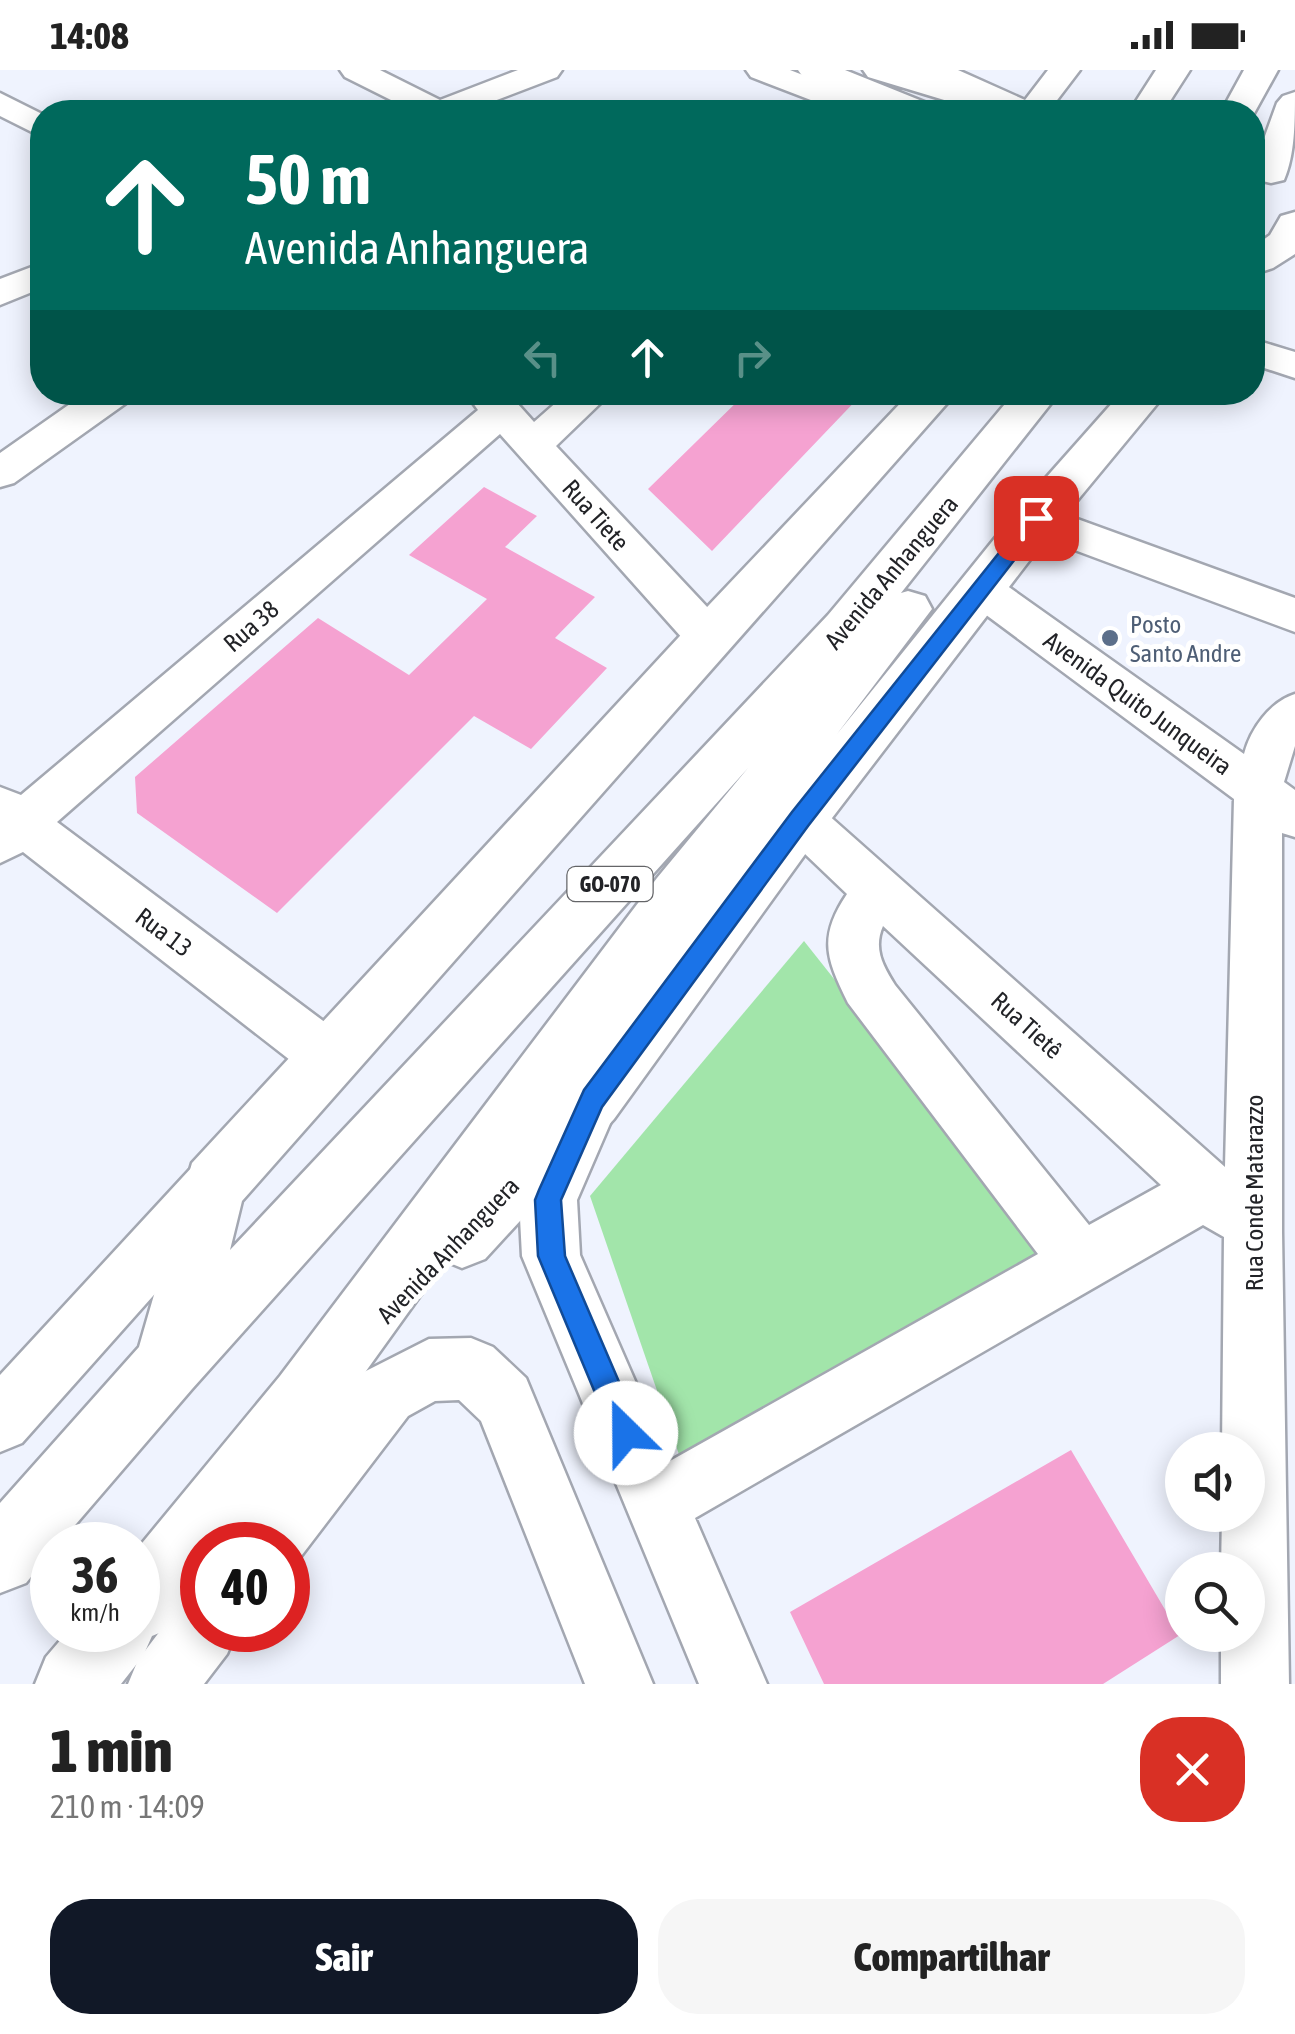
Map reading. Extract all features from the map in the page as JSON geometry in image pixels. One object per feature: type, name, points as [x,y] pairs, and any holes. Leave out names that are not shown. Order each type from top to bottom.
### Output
[{"type":"highway","points":[[880,70],[984,100]]},
{"type":"highway","points":[[1154,100],[1173,70]]},
{"type":"highway","points":[[1245,100],[1261,70]]},
{"type":"highway","points":[[813,78],[880,100]]},
{"type":"highway","points":[[1265,162],[1294,114]]},
{"type":"highway","points":[[1265,170],[1292,199],[1295,212]]},
{"type":"highway","points":[[1265,258],[1291,237],[1295,224]]},
{"type":"highway","name":"Avenida Anhanguera","points":[[168,1365],[214,1185],[708,637],[924,405]]},
{"type":"highway","name":"Avenida Anhanguera","points":[[0,1557],[168,1365],[845,628],[1028,405]]},
{"type":"highway","name":"Avenida Anhanguera","points":[[160,1578],[304,1400],[678,894],[1034,453],[1065,405]]},
{"type":"highway","name":"Avenida Anhanguera","points":[[304,1400],[593,1098],[800,819],[1036,518],[1135,405]]},
{"type":"highway","points":[[73,1684],[99,1652]]},
{"type":"street","points":[[356,70],[415,100]]},
{"type":"street","points":[[469,100],[546,70]]},
{"type":"street","points":[[762,70],[813,78],[849,100]]},
{"type":"street","points":[[1037,100],[1064,70]]},
{"type":"street","points":[[954,74],[1003,100]]},
{"type":"street","points":[[0,103],[30,120]]},
{"type":"street","points":[[0,293],[30,279]]},
{"type":"street","points":[[1265,355],[1295,365]]},
{"type":"street","points":[[0,473],[97,405]]},
{"type":"street","name":"Rua 38","points":[[7,824],[490,405]]},
{"type":"street","name":"Rua Tiete","points":[[496,405],[708,637]]},
{"type":"street","points":[[532,444],[578,405]]},
{"type":"street","points":[[1036,518],[1295,614]]},
{"type":"street","name":"Avenida Quito Junqueira","points":[[981,589],[1277,803]]},
{"type":"street","name":"Rua Conde Matarazzo","points":[[1255,1684],[1253,1232],[1277,803],[1270,744],[1295,712]]},
{"type":"street","name":"Rua Tietê","points":[[800,819],[1253,1232]]},
{"type":"street","name":"Rua 13","points":[[7,824],[328,1056]]},
{"type":"street","points":[[880,892],[863,909],[853,930],[851,946],[856,970],[921,1061],[1081,1262]]},
{"type":"street","points":[[593,1098],[548,1200],[551,1256],[733,1684]]},
{"type":"street","name":"Avenida Anhanguera","points":[[0,1421],[214,1185]]},
{"type":"street","points":[[657,1504],[1208,1190]]},
{"type":"street","points":[[287,1522],[386,1394],[429,1370],[470,1369],[504,1400],[619,1684]]},
{"type":"street","points":[[162,1684],[186,1652]]},
{"type":"green space","points":[[804,941],[1056,1259],[684,1469],[590,1196]]},
{"type":"building","points":[[734,405],[852,405],[712,551],[648,489]]},
{"type":"building","points":[[484,487],[537,516],[505,547],[595,597],[555,638],[607,668],[531,749],[474,716],[277,913],[137,813],[135,777],[318,618],[409,675],[487,599],[409,555]]},
{"type":"building","points":[[1071,1450],[1165,1610],[1165,1645],[1103,1684],[824,1684],[790,1612]]},
{"type":"place","name":"Posto Santo Andre","points":[[1110,638]]},
{"type":"route","points":[[626,1433],[551,1256],[548,1200],[593,1098],[800,819],[1036,518]]}]
